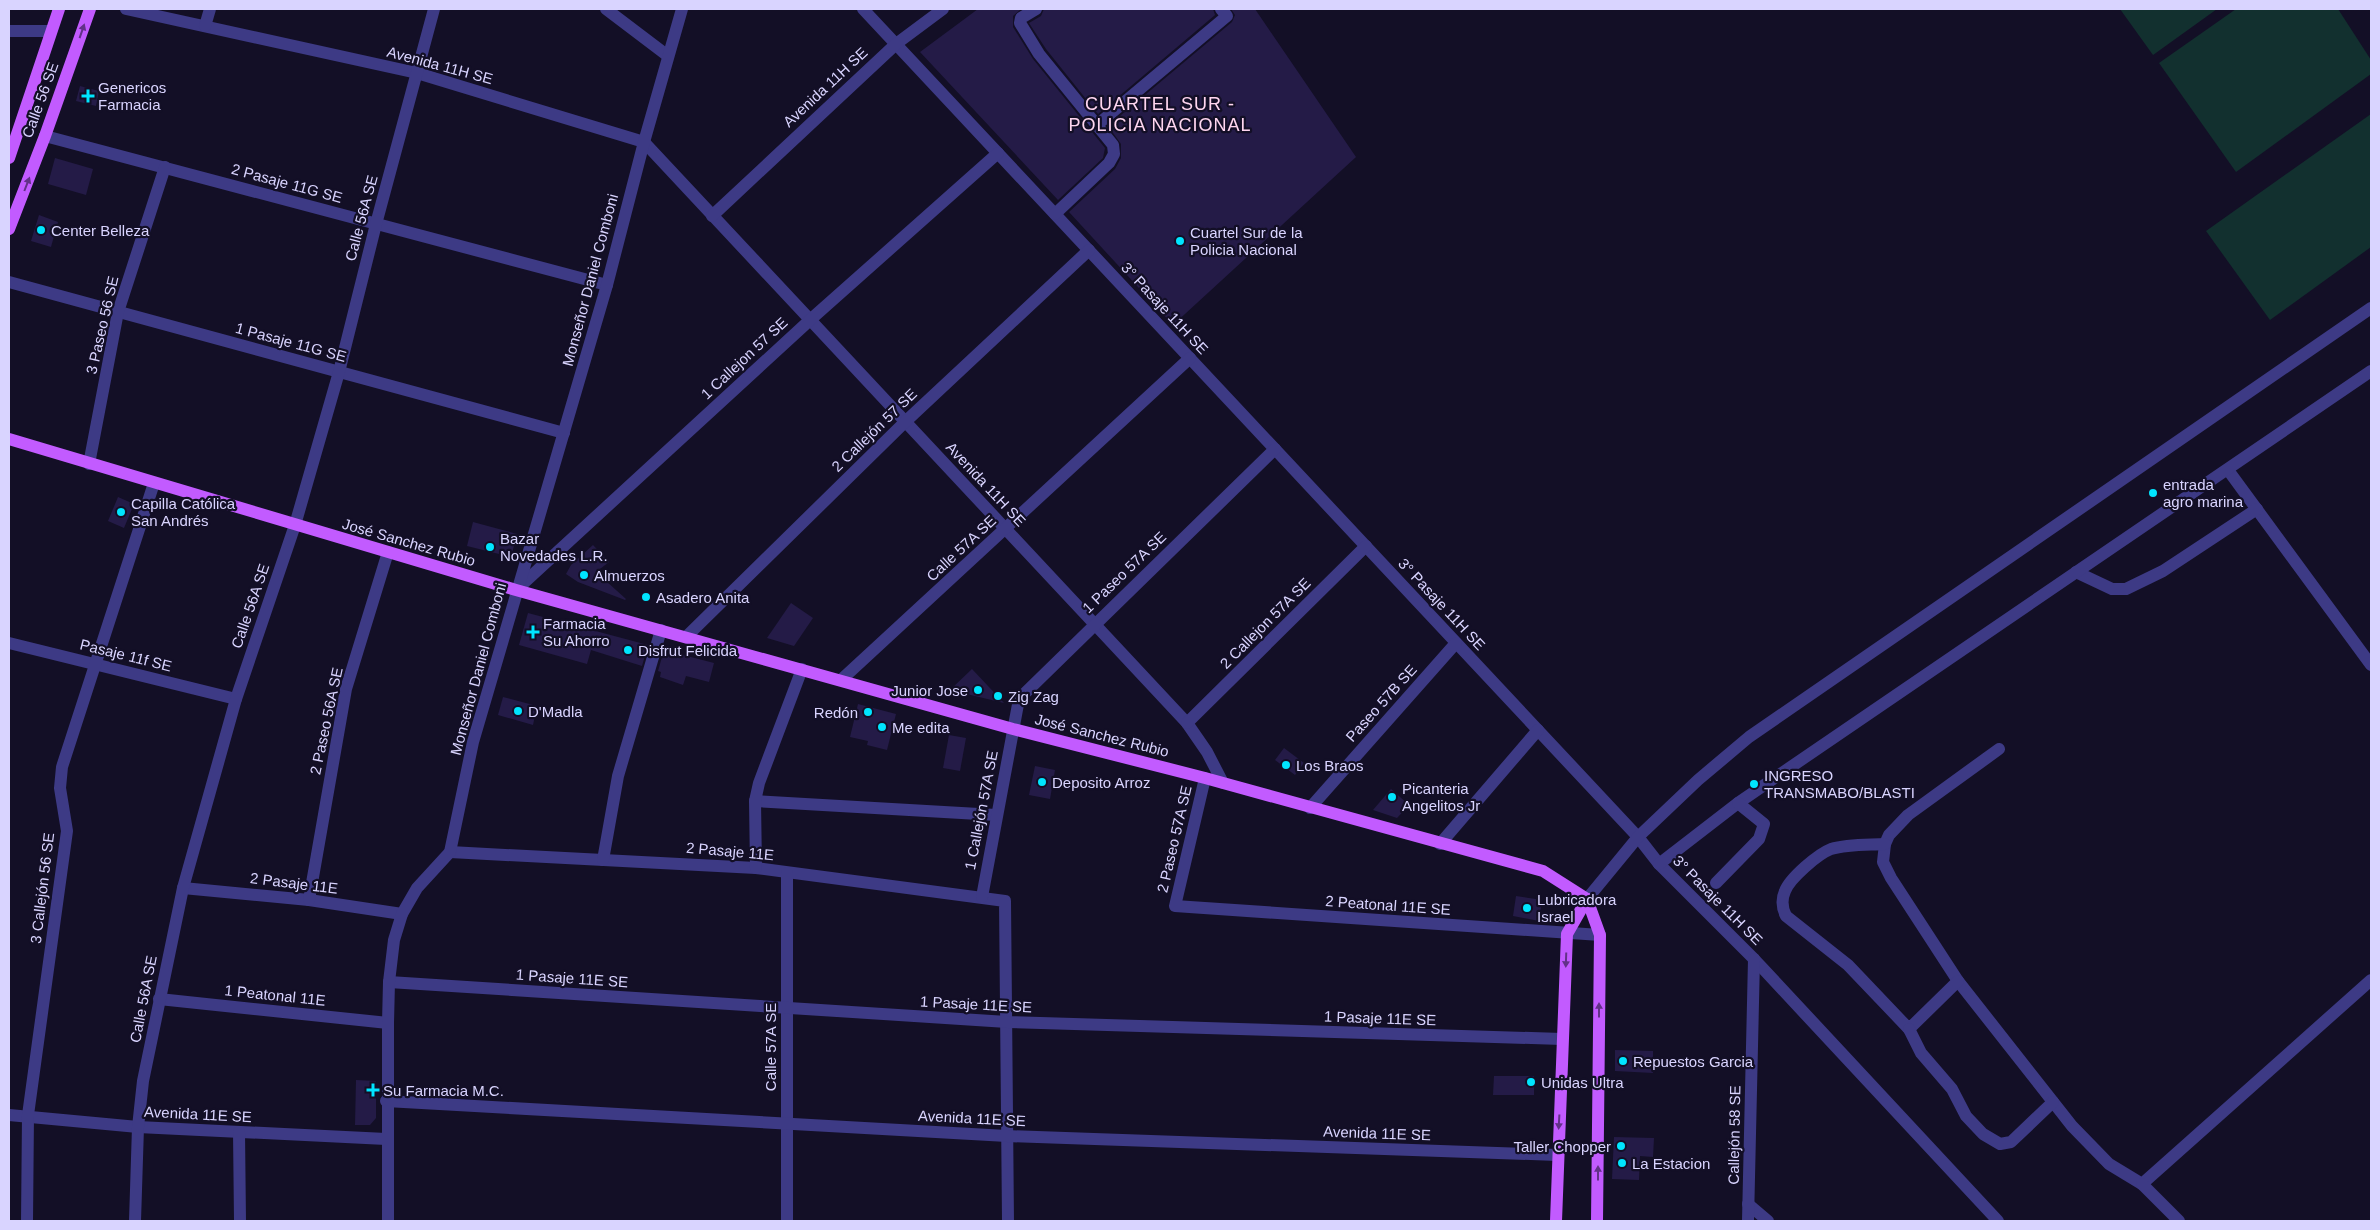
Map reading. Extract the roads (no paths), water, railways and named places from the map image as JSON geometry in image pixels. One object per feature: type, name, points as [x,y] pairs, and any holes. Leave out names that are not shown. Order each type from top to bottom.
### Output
[{"type":"main road","name":"Calle 56 SE","points":[[9,158],[59,9]]},
{"type":"main road","name":"Calle 56 SE","points":[[9,229],[45,136],[90,9]]},
{"type":"main road","name":"José Sanchez Rubio","points":[[9,440],[516,590],[1013,729],[1205,778],[1543,871],[1588,899]]},
{"type":"main road","points":[[1556,1221],[1557,1155],[1567,934],[1588,899]]},
{"type":"main road","points":[[1588,899],[1600,935],[1597,1221]]},
{"type":"street","name":"Avenida 11H SE","points":[[126,9],[417,73],[644,142],[1187,723],[1207,752],[1223,783]]},
{"type":"street","points":[[205,26],[210,9]]},
{"type":"street","name":"Calle 56A SE","points":[[135,1221],[138,1127],[144,1081],[183,888],[236,699],[295,525],[339,372],[376,224],[434,9]]},
{"type":"street","points":[[606,9],[668,56]]},
{"type":"street","name":"Monseñor Daniel Comboni","points":[[450,852],[473,742],[516,590],[607,285],[644,142],[682,9]]},
{"type":"street","name":"3° Pasaje 11H SE","points":[[863,9],[1638,837],[1660,864],[1754,959],[1998,1221]]},
{"type":"street","name":"Avenida 11H SE","points":[[712,216],[896,44],[944,9]]},
{"type":"street","points":[[1036,9],[1021,18],[1020,24],[1039,54],[1113,145],[1114,154],[1098,174],[1055,214]]},
{"type":"street","points":[[1097,125],[1227,16],[1222,9]]},
{"type":"street","points":[[9,31],[51,31]]},
{"type":"street","name":"2 Pasaje 11G SE","points":[[45,136],[607,285]]},
{"type":"street","name":"1 Callejon 57 SE","points":[[516,590],[810,320],[998,153]]},
{"type":"street","name":"3 Paseo 56 SE","points":[[89,464],[118,312],[165,167]]},
{"type":"street","name":"2 Callejón 57 SE","points":[[686,637],[905,422],[1089,250]]},
{"type":"street","name":"1 Pasaje 11G SE","points":[[9,282],[564,433]]},
{"type":"street","points":[[1588,899],[1638,837],[1748,736],[2371,308]]},
{"type":"street","name":"Calle 57A SE","points":[[841,680],[1190,358]]},
{"type":"street","points":[[1660,864],[1738,803],[2371,371]]},
{"type":"street","name":"1 Paseo 57A SE","points":[[1013,729],[1019,699],[1094,623],[1275,449]]},
{"type":"street","points":[[2228,470],[2371,665]]},
{"type":"street","name":"3 Callejón 56 SE","points":[[26,1221],[28,1115],[67,832],[60,788],[62,767],[154,483]]},
{"type":"street","points":[[2076,572],[2112,589],[2126,589],[2163,570],[2257,509]]},
{"type":"street","name":"2 Callejon 57A SE","points":[[1187,723],[1366,546]]},
{"type":"street","name":"2 Paseo 56A SE","points":[[309,900],[346,690],[388,552]]},
{"type":"street","points":[[603,860],[618,776],[661,630]]},
{"type":"street","name":"Pasaje 11f SE","points":[[9,643],[236,699]]},
{"type":"street","name":"Paseo 57B SE","points":[[1310,808],[1456,643]]},
{"type":"street","points":[[756,868],[755,801],[759,783],[802,669]]},
{"type":"street","name":"1 Callejón 57A SE","points":[[982,897],[1013,729]]},
{"type":"street","points":[[1440,844],[1538,730]]},
{"type":"street","points":[[1999,749],[1908,815],[1889,835],[1885,844],[1883,862],[1891,878],[1958,981],[2072,1126],[2109,1164],[2142,1184],[2179,1221]]},
{"type":"street","name":"2 Paseo 57A SE","points":[[1175,906],[1205,778]]},
{"type":"street","points":[[755,801],[996,815]]},
{"type":"street","points":[[1716,883],[1759,840],[1763,831],[1764,824],[1738,803]]},
{"type":"street","points":[[1885,844],[1851,845],[1829,850],[1802,870],[1785,890],[1782,907],[1786,916],[1848,965],[1909,1029],[1921,1053],[1952,1089],[1966,1116],[1983,1134],[2000,1144],[2011,1142],[2053,1102]]},
{"type":"street","points":[[388,1221],[386,1101],[389,982],[394,940],[402,914],[417,888],[450,852]]},
{"type":"street","name":"2 Pasaje 11E","points":[[450,852],[756,868],[1005,901],[1007,1022]]},
{"type":"street","name":"Calle 57A SE","points":[[787,873],[787,1221]]},
{"type":"street","name":"2 Pasaje 11E","points":[[183,888],[309,900],[402,914]]},
{"type":"street","name":"2 Peatonal 11E SE","points":[[1175,906],[1600,935]]},
{"type":"street","name":"Callejón 58 SE","points":[[1748,1221],[1754,959]]},
{"type":"street","points":[[2142,1184],[2371,980]]},
{"type":"street","points":[[1909,1029],[1958,981]]},
{"type":"street","name":"1 Pasaje 11E SE","points":[[389,982],[1007,1022],[1562,1040]]},
{"type":"street","name":"1 Peatonal 11E","points":[[160,999],[388,1023]]},
{"type":"street","points":[[1007,1022],[1006,1136],[1008,1221]]},
{"type":"street","name":"Avenida 11E SE","points":[[386,1101],[786,1122],[1006,1136],[1557,1155]]},
{"type":"street","name":"Avenida 11E SE","points":[[9,1115],[28,1115],[138,1127],[386,1138]]},
{"type":"street","points":[[239,1132],[240,1221]]},
{"type":"street","points":[[1748,1204],[1768,1221]]},
{"type":"place","name":"Genericos Farmacia","points":[[88,96]]},
{"type":"place","name":"Center Belleza","points":[[41,230]]},
{"type":"place","name":"Cuartel Sur de la Policia Nacional","points":[[1180,241]]},
{"type":"place","name":"entrada agro marina","points":[[2153,493]]},
{"type":"place","name":"Capilla Católica San Andrés","points":[[121,512]]},
{"type":"place","name":"Bazar Novedades L.R.","points":[[490,547]]},
{"type":"place","name":"Almuerzos","points":[[584,575]]},
{"type":"place","name":"Asadero Anita","points":[[646,597]]},
{"type":"place","name":"Farmacia Su Ahorro","points":[[533,632]]},
{"type":"place","name":"Disfrut Felicida","points":[[628,650]]},
{"type":"place","name":"Junior Jose","points":[[978,690]]},
{"type":"place","name":"Zig Zag","points":[[998,696]]},
{"type":"place","name":"D'Madla","points":[[518,711]]},
{"type":"place","name":"Redón","points":[[868,712]]},
{"type":"place","name":"Me edita","points":[[882,727]]},
{"type":"place","name":"Los Braos","points":[[1286,765]]},
{"type":"place","name":"Deposito Arroz","points":[[1042,782]]},
{"type":"place","name":"INGRESO TRANSMABO/BLASTI","points":[[1754,784]]},
{"type":"place","name":"Picanteria Angelitos Jr","points":[[1392,797]]},
{"type":"place","name":"Lubricadora Israel","points":[[1527,908]]},
{"type":"place","name":"Repuestos Garcia","points":[[1623,1061]]},
{"type":"place","name":"Unidas Ultra","points":[[1531,1082]]},
{"type":"place","name":"Su Farmacia M.C.","points":[[373,1090]]},
{"type":"place","name":"Taller Chopper","points":[[1621,1146]]},
{"type":"place","name":"La Estacion","points":[[1622,1163]]},
{"type":"district","name":"CUARTEL SUR - POLICIA NACIONAL","points":[[1160,114]]}]
